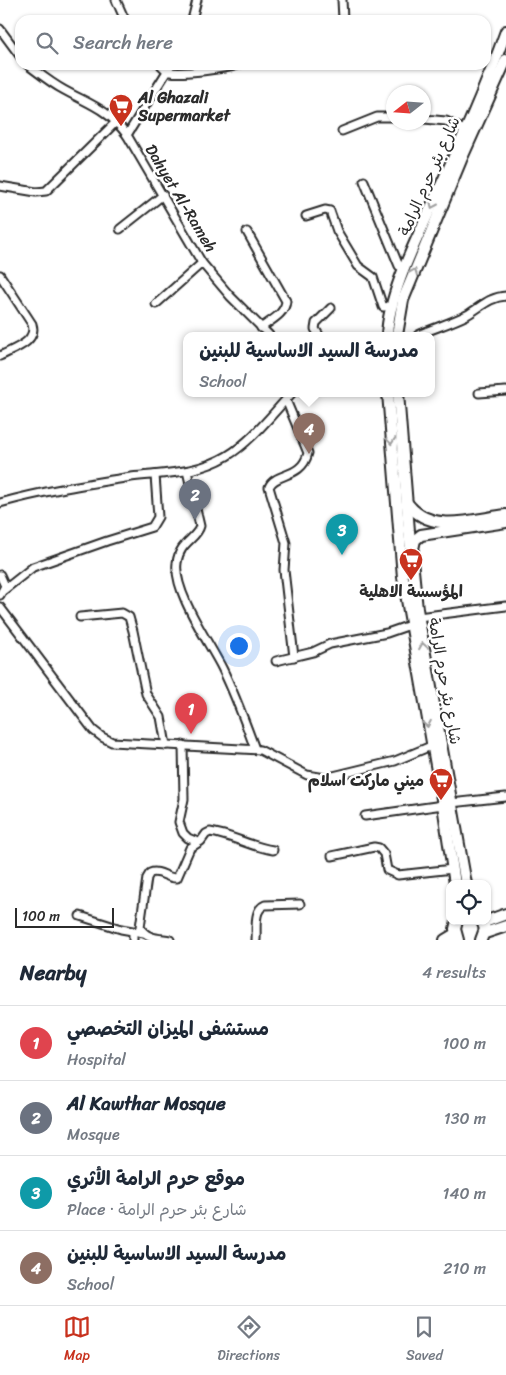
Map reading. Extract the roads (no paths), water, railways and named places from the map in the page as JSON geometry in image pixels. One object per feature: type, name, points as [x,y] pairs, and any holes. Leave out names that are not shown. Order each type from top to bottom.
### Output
[{"type":"main road","name":"شارع بئر حرم الرامة","points":[[387,332],[389,314],[404,268],[466,131],[506,31]]},
{"type":"main road","name":"شارع بئر حرم الرامة","points":[[398,332],[403,300],[461,160],[506,60]]},
{"type":"main road","name":"شارع بئر حرم الرامة","points":[[389,397],[418,617],[447,804],[454,880]]},
{"type":"main road","name":"شارع بئر حرم الرامة","points":[[398,397],[408,533],[403,577],[431,746],[465,880]]},
{"type":"main road","points":[[407,503],[413,511],[425,518],[445,523]]},
{"type":"main road","points":[[408,533],[445,523],[506,515]]},
{"type":"main road","points":[[408,533],[506,522]]},
{"type":"main road","points":[[491,919],[506,914]]},
{"type":"main road","points":[[483,937],[506,926]]},
{"type":"main road","points":[[446,940],[456,928]]},
{"type":"street","points":[[116,0],[123,15]]},
{"type":"street","points":[[193,15],[197,0]]},
{"type":"street","points":[[342,0],[343,15]]},
{"type":"street","points":[[0,29],[15,49]]},
{"type":"street","points":[[35,70],[63,90],[98,107],[117,121],[127,135]]},
{"type":"street","name":"Dahyet Al-Rameh","points":[[169,70],[127,135],[202,262],[230,296],[266,332]]},
{"type":"street","points":[[342,131],[377,117],[386,116]]},
{"type":"street","points":[[431,120],[446,121],[466,131]]},
{"type":"street","points":[[0,186],[30,192],[46,191],[117,121]]},
{"type":"street","points":[[364,181],[399,266],[404,268]]},
{"type":"street","points":[[120,229],[163,196]]},
{"type":"street","points":[[306,216],[325,210],[330,211],[337,231],[358,266],[373,276],[382,307],[393,306]]},
{"type":"street","points":[[247,232],[286,300],[286,306],[282,312],[261,328]]},
{"type":"street","points":[[156,304],[202,262]]},
{"type":"street","points":[[0,275],[16,298],[33,329],[32,336],[28,341],[0,356]]},
{"type":"street","points":[[425,332],[468,314],[496,297],[506,296]]},
{"type":"street","points":[[317,332],[315,329],[316,323],[331,308]]},
{"type":"street","points":[[479,393],[506,391]]},
{"type":"street","points":[[0,503],[132,477],[187,471],[210,464],[227,456],[250,437],[289,397]]},
{"type":"street","points":[[286,400],[308,453],[304,464],[298,470],[272,482],[269,487],[286,543],[284,570],[294,657]]},
{"type":"street","points":[[187,471],[200,528],[186,542],[179,553],[176,568],[178,580],[195,621],[226,677],[255,749]]},
{"type":"street","points":[[2,593],[33,567],[152,527],[158,517],[155,475]]},
{"type":"street","points":[[0,575],[4,582],[2,593]]},
{"type":"street","points":[[418,617],[506,606]]},
{"type":"street","points":[[0,607],[97,734],[107,740],[118,743],[255,749],[264,751],[307,775],[325,778],[395,761],[431,746]]},
{"type":"street","points":[[80,618],[120,613],[128,616],[146,694],[161,717],[166,745]]},
{"type":"street","points":[[276,661],[316,651],[330,644],[387,633],[410,625]]},
{"type":"street","points":[[183,746],[184,799],[179,822],[183,833],[198,842]]},
{"type":"street","points":[[365,816],[506,797]]},
{"type":"street","points":[[144,933],[140,927],[140,922],[148,876],[156,871],[174,879],[177,878],[188,851],[201,841],[207,833],[212,832],[260,848],[273,850]]},
{"type":"street","points":[[332,856],[374,847],[379,848],[384,854],[387,870],[398,875],[453,869]]},
{"type":"street","points":[[256,940],[257,914],[261,907],[265,905],[300,904]]},
{"type":"street","points":[[80,916],[133,932],[170,940]]},
{"type":"street","points":[[133,932],[133,940]]},
{"type":"place","name":"Al Ghazali Supermarket","points":[[121,127]]},
{"type":"place","name":"مدرسة السيد الاساسية للبنين","points":[[309,454]]},
{"type":"place","name":"Al Kawthar Mosque","points":[[195,520]]},
{"type":"place","name":"موقع حرم الرامة الأثري","points":[[342,555]]},
{"type":"place","name":"المؤسسة الاهلية","points":[[411,581]]},
{"type":"place","name":"مستشفى الميزان التخصصي","points":[[191,734]]},
{"type":"place","name":"ميني ماركت اسلام","points":[[441,801]]}]
